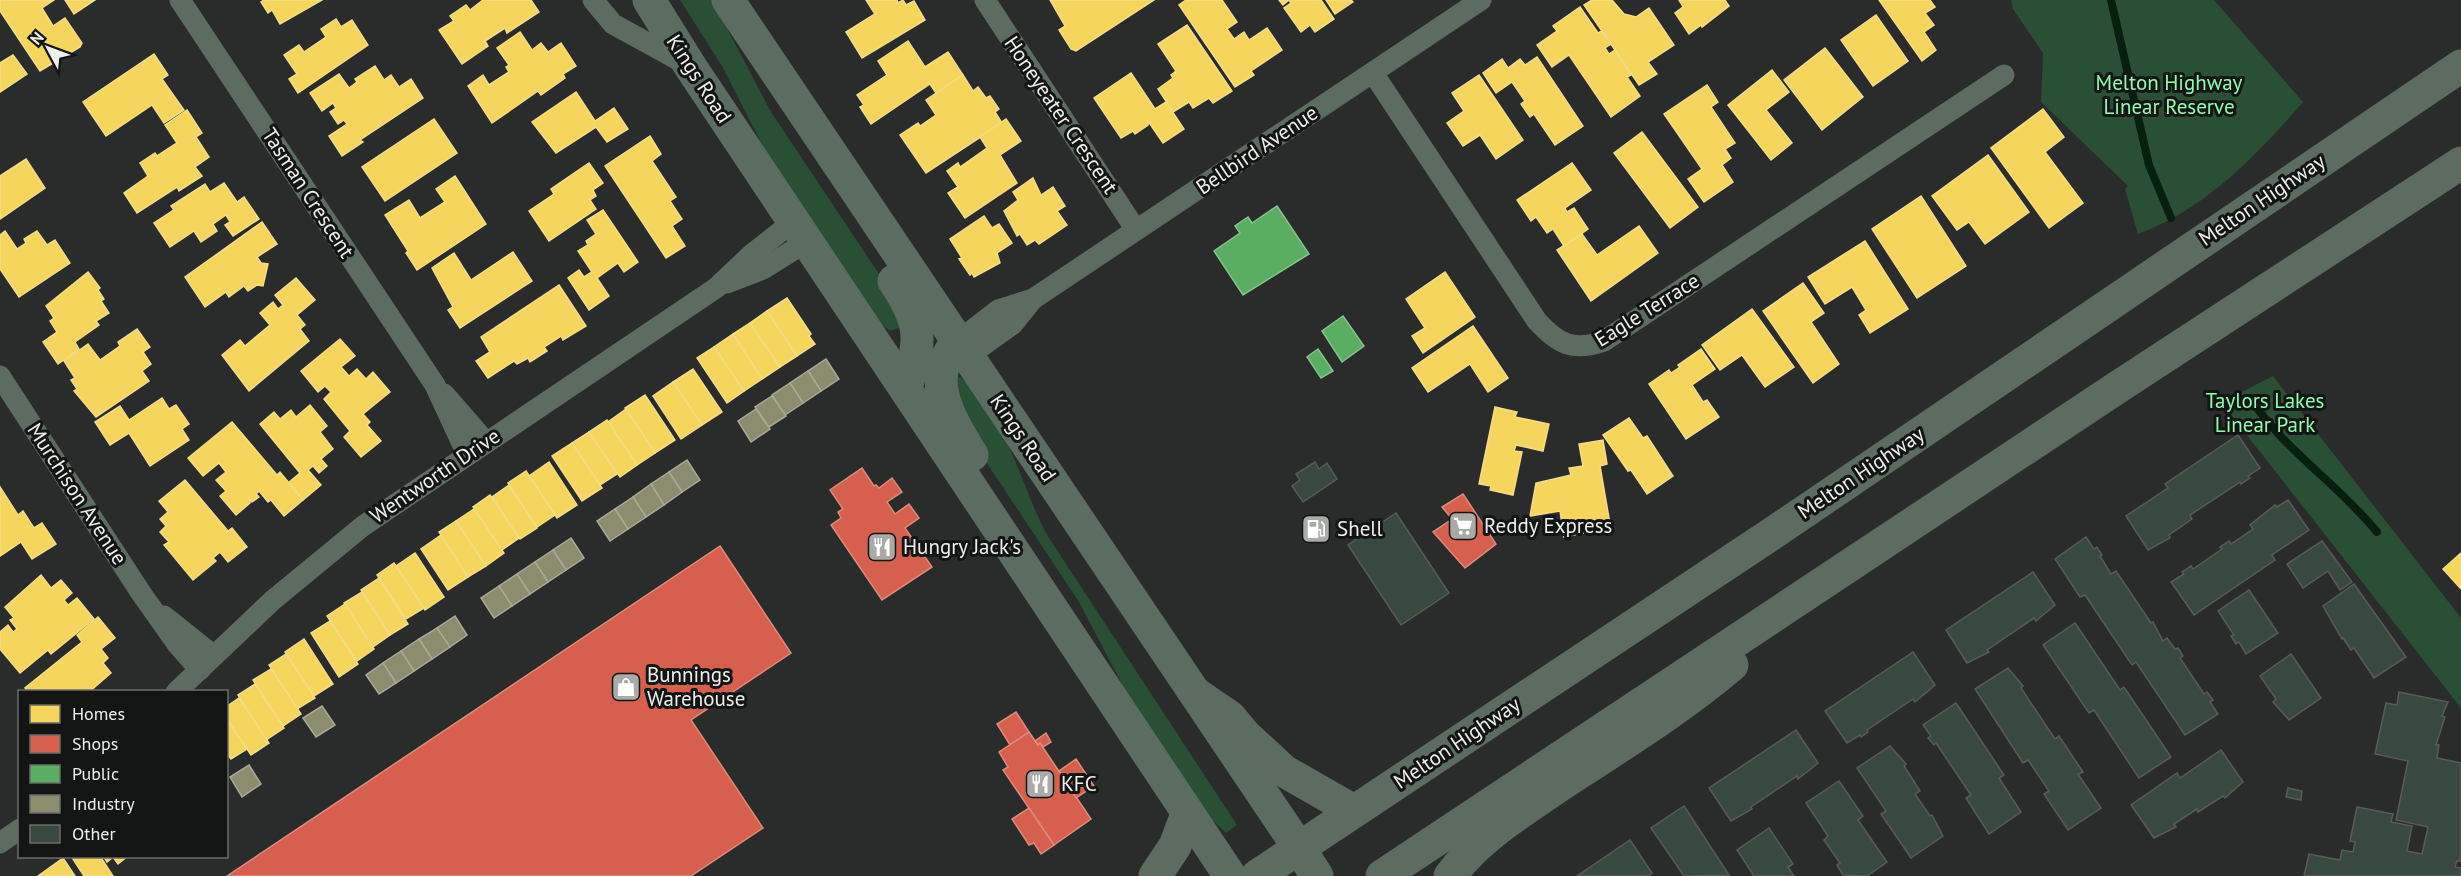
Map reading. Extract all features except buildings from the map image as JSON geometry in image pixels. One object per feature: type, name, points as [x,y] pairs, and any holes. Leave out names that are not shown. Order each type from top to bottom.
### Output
[{"type":"highway","name":"Melton Highway","points":[[1257,876],[1776,531],[2461,66]]},
{"type":"highway","points":[[1382,876],[1852,563],[2461,163]]},
{"type":"highway","points":[[1450,876],[1484,839],[1701,692],[1852,563]]},
{"type":"highway","points":[[1198,695],[1230,717],[1245,735],[1284,771],[1354,811]]},
{"type":"highway","points":[[1155,876],[1175,846],[1187,814]]},
{"type":"highway","name":"Kings Road","points":[[1299,848],[1317,876]]},
{"type":"main road","name":"Kings Road","points":[[649,0],[690,66],[1230,876]]},
{"type":"main road","points":[[671,0],[702,48],[736,135]]},
{"type":"main road","name":"Kings Road","points":[[735,11],[1299,848]]},
{"type":"main road","points":[[735,11],[795,132],[914,315],[918,350],[905,388]]},
{"type":"main road","points":[[962,349],[943,366],[941,378],[948,408],[974,459],[1055,579],[1062,623]]},
{"type":"street","name":"Tasman Crescent","points":[[180,0],[435,385],[485,441]]},
{"type":"street","points":[[593,0],[603,15],[619,28],[690,66]]},
{"type":"street","name":"Honeyeater Crescent","points":[[985,0],[1136,230]]},
{"type":"street","name":"Bellbird Avenue","points":[[962,349],[998,310],[1033,299],[1481,0]]},
{"type":"street","name":"Eagle Terrace","points":[[1372,73],[1537,321],[1562,342],[1588,347],[1604,340],[2004,75]]},
{"type":"street","name":"Wentworth Drive","points":[[178,690],[273,600],[363,526],[485,441],[716,288],[763,269],[801,231]]},
{"type":"street","name":"Murchison Avenue","points":[[1,379],[129,575],[156,611],[188,633],[207,663]]},
{"type":"street","name":"Tasman Crescent","points":[[435,385],[467,454]]},
{"type":"street","points":[[0,843],[18,830]]},
{"type":"green space","points":[[680,0],[712,0],[771,112],[887,286],[901,327],[890,331],[880,323],[767,154],[722,66]]},
{"type":"green space","name":"Melton Highway Linear Reserve","points":[[2011,0],[2214,0],[2303,102],[2248,161],[2208,195],[2163,223],[2138,234],[2125,189],[2128,186],[2041,102],[2043,53],[2013,9]]},
{"type":"green space","points":[[955,376],[961,377],[996,424],[1012,453],[1049,538],[1237,825],[1226,833],[1210,818],[1124,688],[1079,602],[967,433]]},
{"type":"green space","name":"Taylors Lakes Linear Park","points":[[2273,376],[2461,618],[2461,708],[2228,411],[2234,396]]},
{"type":"waterway","points":[[2111,0],[2149,165],[2171,218]]},
{"type":"waterway","points":[[2250,398],[2295,451],[2377,532]]},
{"type":"place","name":"Reddy Express","points":[[1463,526]]},
{"type":"place","name":"Shell","points":[[1316,529]]},
{"type":"place","name":"Hungry Jack's","points":[[882,547]]},
{"type":"place","name":"Bunnings Warehouse","points":[[626,687]]},
{"type":"place","name":"KFC","points":[[1040,784]]}]
